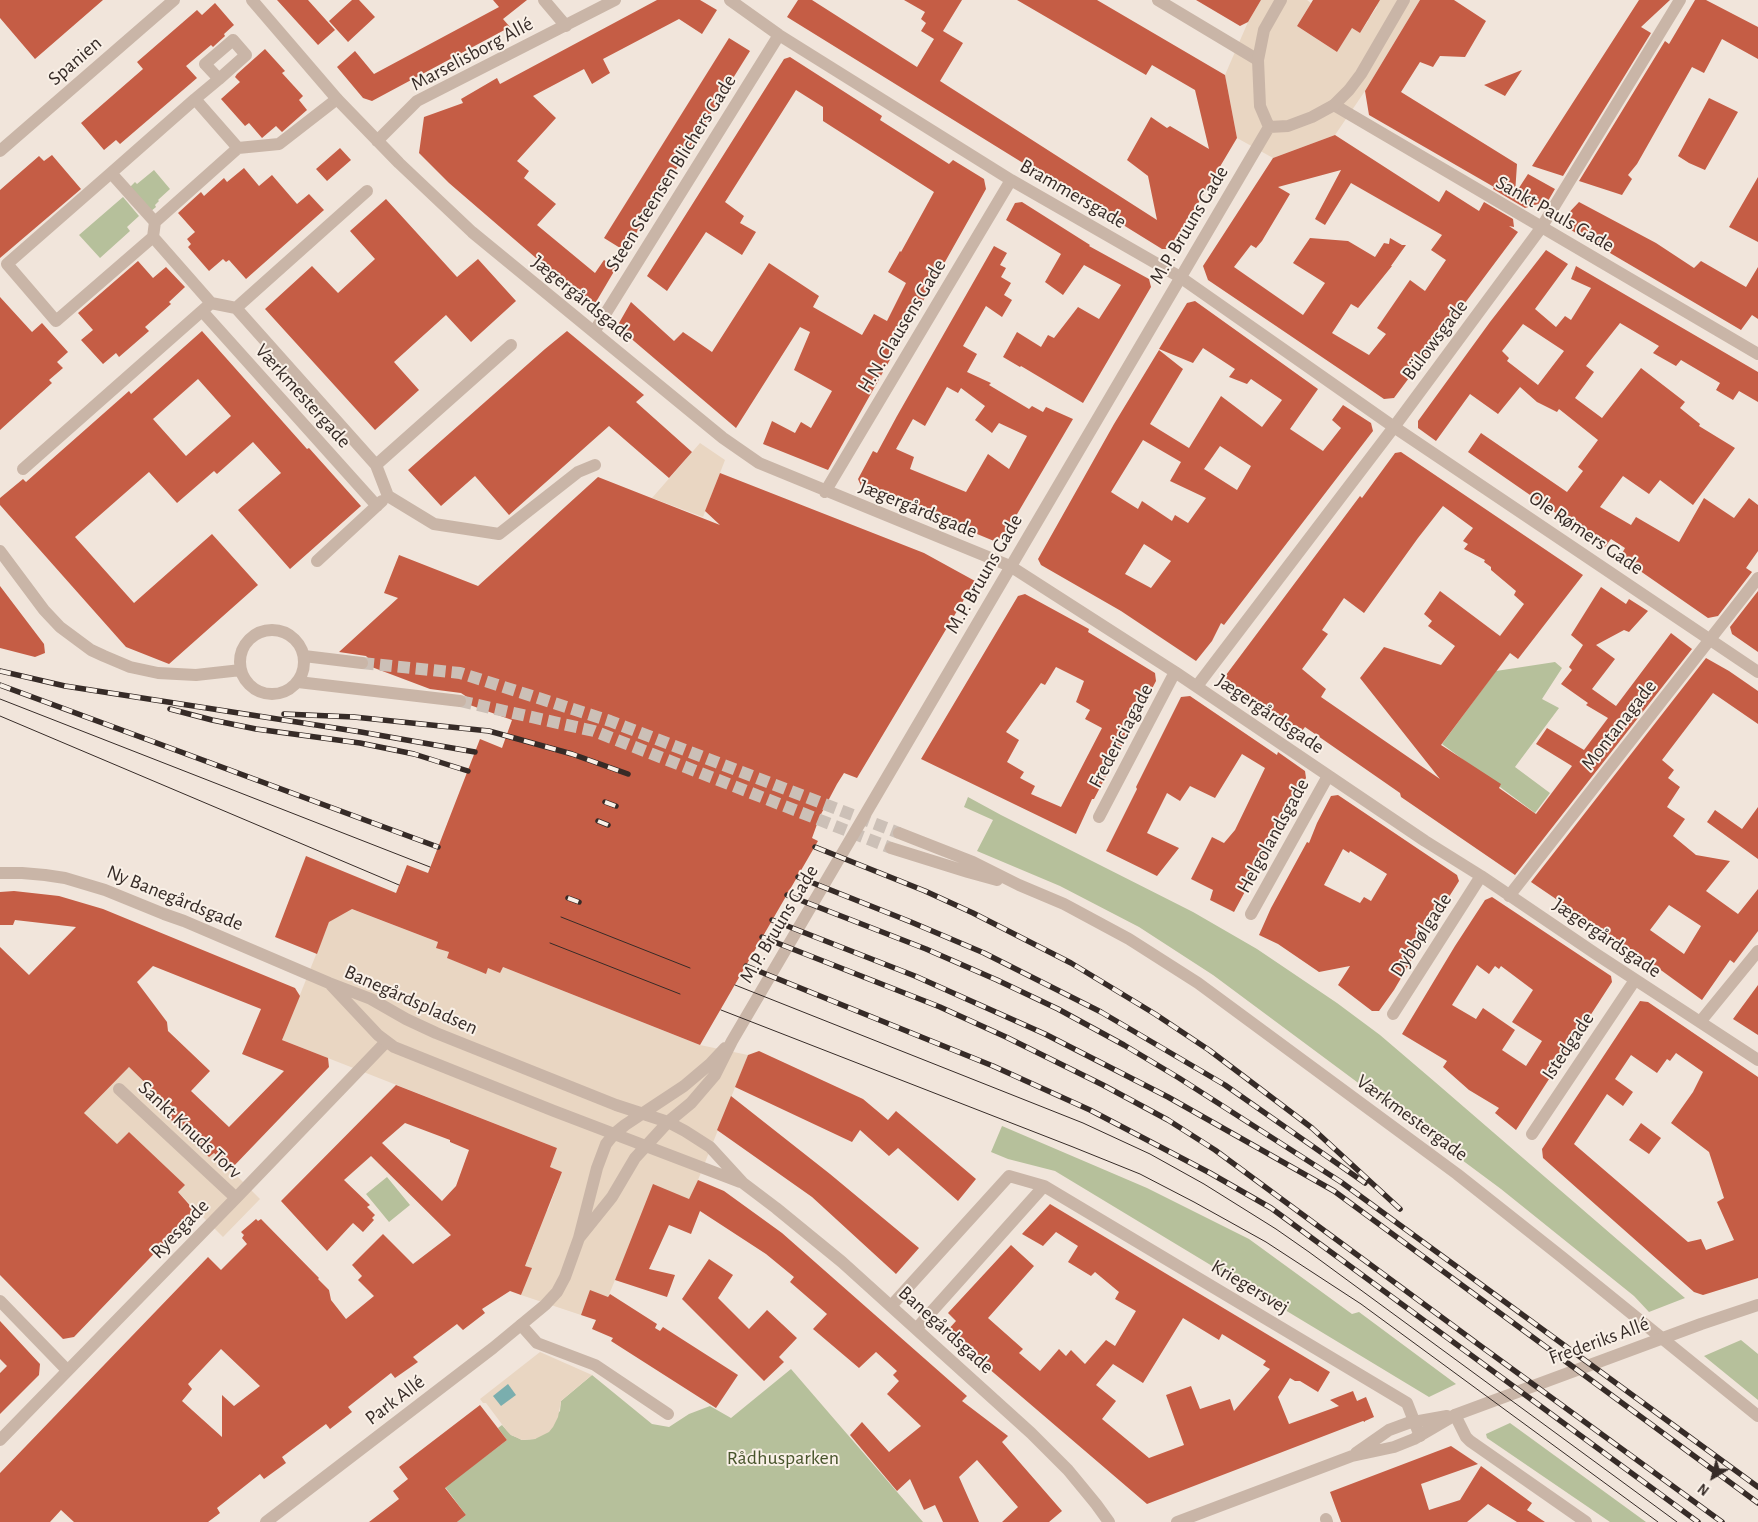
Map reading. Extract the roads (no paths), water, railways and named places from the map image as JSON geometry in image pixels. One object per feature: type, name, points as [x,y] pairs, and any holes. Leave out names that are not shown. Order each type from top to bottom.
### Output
[{"type":"street","name":"Spanien","points":[[0,151],[174,0]]},
{"type":"street","name":"Jægergårdsgade","points":[[252,0],[337,99],[377,141],[472,232],[723,438],[758,464],[1010,566],[1176,672],[1328,776],[1758,1060]]},
{"type":"street","name":"Marselisborg Allé","points":[[544,0],[566,26]]},
{"type":"street","name":"Marselisborg Allé","points":[[377,141],[417,102],[615,0]]},
{"type":"street","name":"Brammersgade","points":[[730,0],[779,35],[1011,180],[1180,277],[1394,427]]},
{"type":"street","points":[[1158,0],[1258,60]]},
{"type":"street","points":[[1281,0],[1264,30],[1258,60],[1260,106],[1269,127],[1288,126],[1312,117],[1334,105],[1361,74],[1404,0]]},
{"type":"street","name":"Bülowsgade","points":[[1196,686],[1394,427],[1541,228],[1680,0]]},
{"type":"street","name":"Steen Steensen Blichers Gade","points":[[594,332],[779,35]]},
{"type":"street","points":[[219,79],[205,64],[233,40],[246,55],[219,79],[195,99],[3,267],[56,321],[153,237],[155,222],[238,148],[279,144],[337,99]]},
{"type":"street","points":[[195,99],[238,148]]},
{"type":"street","name":"Sankt Pauls Gade","points":[[1334,105],[1758,354]]},
{"type":"street","name":"M.P. Bruuns Gade","points":[[732,1041],[1269,127]]},
{"type":"street","points":[[111,173],[155,222]]},
{"type":"street","name":"H.N. Clausens Gade","points":[[825,492],[1011,180]]},
{"type":"street","points":[[23,469],[207,307],[236,308],[367,191]]},
{"type":"street","name":"Værkmestergade","points":[[153,237],[207,307],[377,506]]},
{"type":"street","name":"Værkmestergade","points":[[236,308],[376,465],[388,496]]},
{"type":"street","points":[[376,465],[511,345]]},
{"type":"street","name":"Ole Rømers Gade","points":[[1394,427],[1758,672]]},
{"type":"street","points":[[317,562],[388,496],[434,524],[498,534],[578,472],[596,465]]},
{"type":"street","points":[[0,551],[44,610],[60,627],[91,650],[130,667],[166,674],[196,675],[241,670]]},
{"type":"street","name":"Montanagade","points":[[1509,896],[1758,578]]},
{"type":"street","points":[[270,630],[288,634],[296,640],[304,656],[302,674],[298,682],[290,689],[281,693],[271,695],[260,692],[245,679],[241,670],[240,660],[246,643],[253,636],[270,630]]},
{"type":"street","points":[[304,656],[362,663]]},
{"type":"street","name":"Fredericiagade","points":[[1099,818],[1176,672]]},
{"type":"street","points":[[298,682],[460,701]]},
{"type":"street","name":"Helgolandsgade","points":[[1250,914],[1328,776]]},
{"type":"street","name":"Værkmestergade","points":[[899,833],[973,862],[1019,885],[1064,904],[1157,956],[1198,983],[1458,1174],[1758,1416]]},
{"type":"street","name":"Værkmestergade","points":[[891,848],[968,872],[1019,885]]},
{"type":"street","name":"Ny Banegårdsgade","points":[[0,873],[22,872],[65,878],[98,888],[184,921],[329,983]]},
{"type":"street","name":"Dybbølgade","points":[[1393,1014],[1481,876]]},
{"type":"street","points":[[1700,1022],[1758,951]]},
{"type":"street","name":"Istedgade","points":[[1532,1134],[1635,980]]},
{"type":"street","name":"Banegårdspladsen","points":[[329,983],[386,1042],[420,1058],[645,1146]]},
{"type":"street","name":"Banegårdspladsen","points":[[329,983],[370,999],[436,1033],[616,1105],[668,1122]]},
{"type":"street","points":[[579,1238],[597,1168],[606,1144],[614,1134],[641,1113],[684,1086],[710,1064],[732,1041]]},
{"type":"street","points":[[579,1238],[612,1197],[628,1166],[645,1146],[691,1102],[715,1075],[732,1041]]},
{"type":"street","name":"Ryesgade","points":[[0,1440],[386,1042]]},
{"type":"street","name":"Sankt Knuds Torv","points":[[119,1089],[236,1198]]},
{"type":"street","name":"Banegårdsgade","points":[[668,1122],[710,1147],[742,1183],[804,1230],[917,1328],[1031,1433],[1068,1470],[1109,1522]]},
{"type":"street","name":"Banegårdsgade","points":[[645,1146],[742,1183]]},
{"type":"street","name":"Kriegersvej","points":[[891,1306],[1009,1176],[1044,1186],[1406,1403],[1420,1436]]},
{"type":"street","points":[[917,1328],[1044,1186]]},
{"type":"street","name":"Park Allé","points":[[266,1522],[545,1305],[565,1278],[579,1238]]},
{"type":"street","points":[[0,1301],[67,1370]]},
{"type":"street","name":"Frederiks Allé","points":[[1352,1456],[1389,1430],[1414,1422],[1457,1414],[1707,1322],[1758,1306]]},
{"type":"street","points":[[521,1325],[537,1343],[594,1365],[668,1414]]},
{"type":"street","points":[[1457,1414],[1466,1437],[1470,1441],[1586,1522]]},
{"type":"street","name":"Frederiks Allé","points":[[1177,1522],[1352,1456],[1394,1447],[1420,1436],[1457,1414]]},
{"type":"water","points":[[508,1384],[516,1395],[501,1406],[493,1396]]},
{"type":"tunnel","points":[[362,663],[460,673],[610,721],[899,833]]},
{"type":"tunnel","points":[[460,701],[594,731],[891,848]]},
{"type":"tram line","points":[[0,699],[430,867]]},
{"type":"tram line","points":[[0,716],[399,885]]},
{"type":"tram line","points":[[561,917],[690,968]]},
{"type":"tram line","points":[[550,943],[680,994]]},
{"type":"tram line","points":[[735,985],[1083,1123],[1150,1154],[1204,1184],[1309,1252],[1677,1522]]},
{"type":"tram line","points":[[721,1010],[1140,1174],[1194,1202],[1266,1242],[1361,1304],[1658,1522]]},
{"type":"railway","points":[[0,671],[65,686],[361,732],[475,752]]},
{"type":"railway","points":[[0,685],[438,847]]},
{"type":"railway","points":[[170,709],[256,729],[360,743],[414,754],[468,771]]},
{"type":"railway","points":[[284,714],[354,717],[489,731],[572,754],[628,774]]},
{"type":"railway","points":[[605,802],[616,806]]},
{"type":"railway","points":[[598,821],[608,825]]},
{"type":"railway","points":[[815,847],[925,891],[973,913],[1071,963],[1155,1014],[1209,1050],[1312,1128],[1400,1209]]},
{"type":"railway","points":[[798,877],[984,953],[1101,1012],[1225,1085],[1365,1183]]},
{"type":"railway","points":[[787,895],[926,949],[997,980],[1058,1009],[1179,1078],[1341,1182],[1758,1487]]},
{"type":"railway","points":[[568,898],[579,902]]},
{"type":"railway","points":[[772,920],[915,976],[1045,1034],[1168,1097],[1334,1191],[1758,1503]]},
{"type":"railway","points":[[762,937],[940,1007],[1103,1085],[1168,1120],[1215,1150],[1722,1522]]},
{"type":"railway","points":[[746,966],[993,1066],[1090,1110],[1210,1173],[1271,1208],[1698,1522]]},
{"type":"park label","name":"Rådhusparken","points":[[783,1458]]}]
